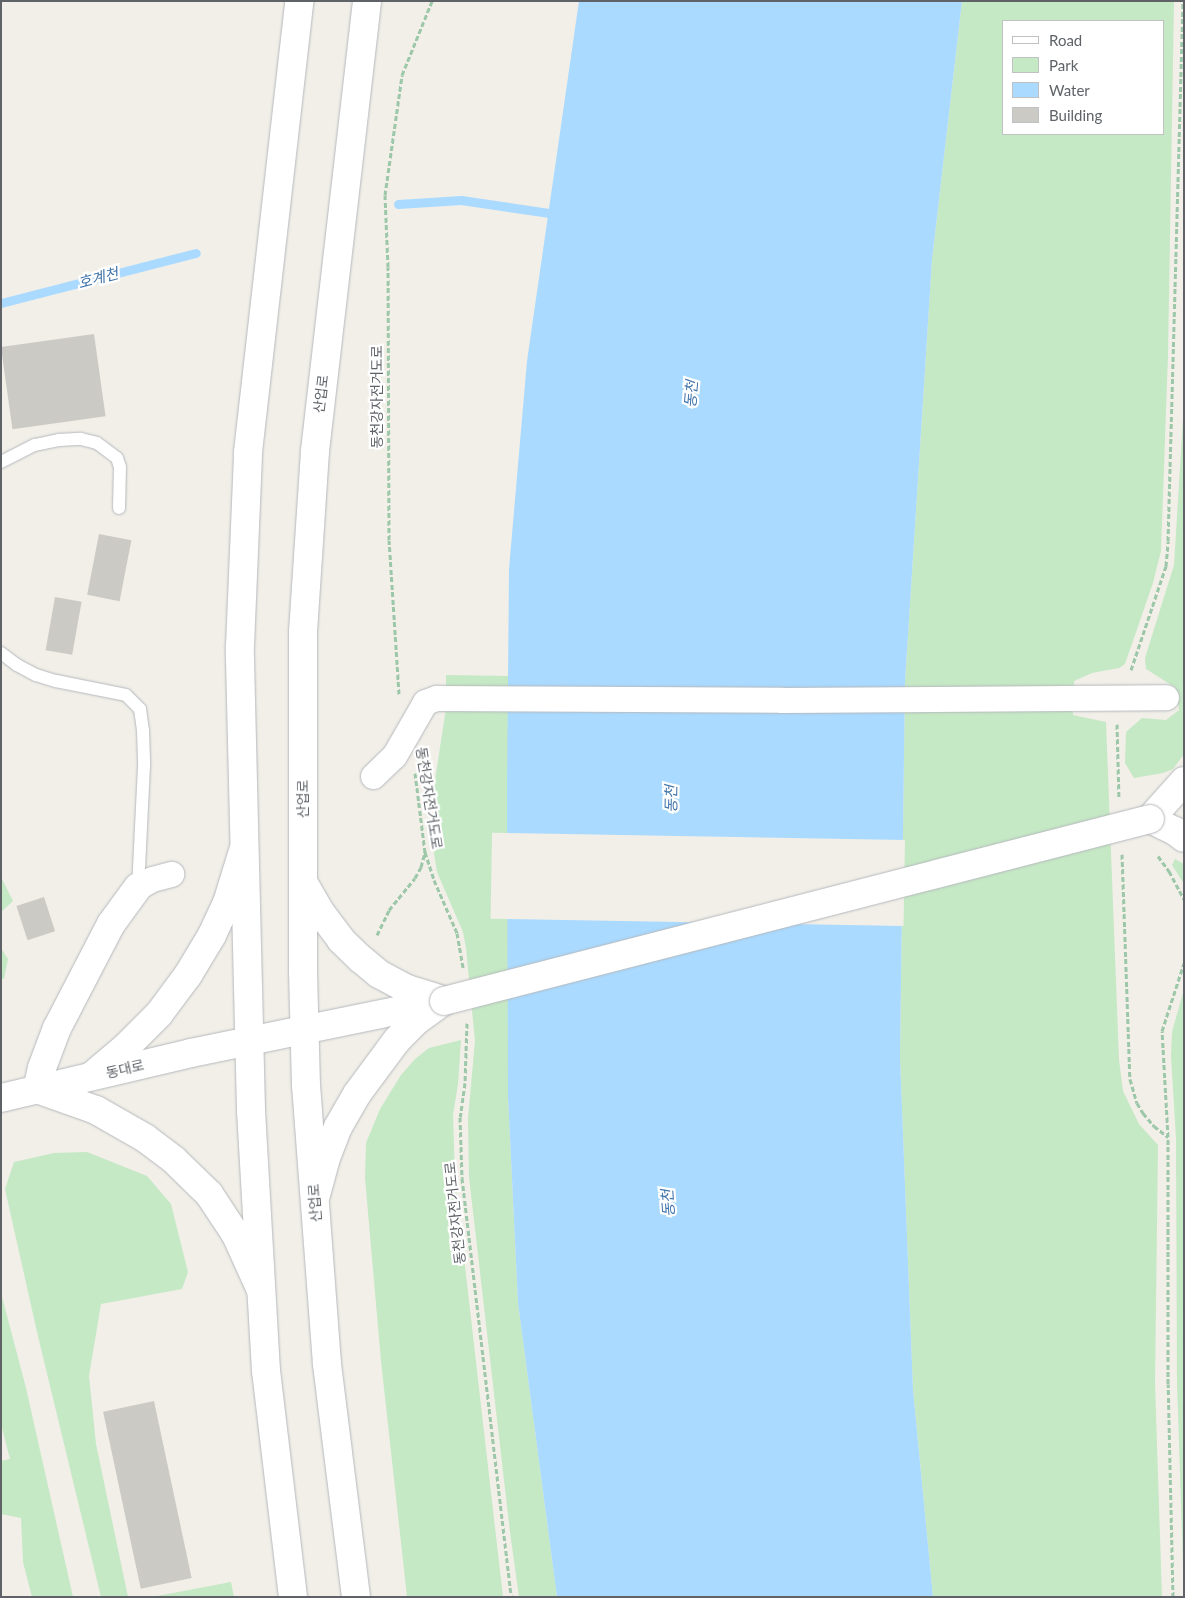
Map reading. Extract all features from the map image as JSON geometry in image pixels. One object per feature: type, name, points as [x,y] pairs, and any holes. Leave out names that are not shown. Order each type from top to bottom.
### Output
[{"type":"main road","points":[[293,1597],[266,1371],[261,1290],[248,1043],[240,646],[248,452],[299,1]]},
{"type":"main road","name":"산업로","points":[[356,1597],[327,1364],[304,1030],[303,632],[315,451],[367,1]]},
{"type":"main road","points":[[1184,781],[1150,820],[1175,831],[1184,838]]},
{"type":"main road","name":"동대로","points":[[1,1098],[191,1053],[248,1043],[444,1001],[1150,820],[1184,814]]},
{"type":"main road","points":[[90,1077],[126,1047],[159,1014],[188,975],[212,935],[227,903],[244,847]]},
{"type":"main road","points":[[303,882],[321,913],[341,940],[379,974],[407,989],[444,1001]]},
{"type":"main road","points":[[138,887],[111,924],[57,1028],[42,1068],[37,1089],[96,1110],[145,1138],[174,1160],[209,1194],[236,1235],[261,1290]]},
{"type":"main road","points":[[315,1201],[329,1150],[338,1127],[357,1094],[397,1040],[416,1021],[444,1001]]},
{"type":"street","points":[[373,776],[394,756],[425,702],[436,698],[782,700],[1166,696]]},
{"type":"street","points":[[138,887],[152,879],[171,874]]},
{"type":"lane","points":[[1,462],[35,445],[59,440],[81,439],[97,444],[117,458],[120,467],[119,508]]},
{"type":"lane","points":[[1,653],[17,665],[36,675],[56,681],[126,695],[140,710],[144,766],[138,887]]},
{"type":"path","name":"동천강자전거도로","points":[[432,1],[402,75],[385,195],[388,268],[389,540],[396,682],[414,765],[425,852],[434,880],[457,933],[464,976]]},
{"type":"path","points":[[1119,799],[1116,737],[1118,716],[1122,697],[1166,566],[1183,1]]},
{"type":"path","points":[[1121,847],[1130,1079],[1137,1103],[1143,1113],[1154,1126],[1168,1137]]},
{"type":"path","points":[[376,937],[389,910],[415,878],[421,867],[425,852]]},
{"type":"path","points":[[1158,856],[1169,871],[1184,899]]},
{"type":"path","points":[[1173,1597],[1168,1384],[1168,1137],[1162,1030],[1184,963]]},
{"type":"path","name":"동천강자전거도로","points":[[467,1020],[465,1084],[460,1117],[462,1178],[511,1597]]},
{"type":"green space","points":[[962,1],[1174,1],[1168,354],[1161,551],[1153,583],[1125,664],[1119,668],[1092,673],[1074,681],[1073,715],[1106,722],[1119,1060],[1123,1091],[1139,1124],[1158,1145],[1155,1384],[1162,1597],[933,1597],[913,1390],[900,1057],[905,682],[932,260]]},
{"type":"green space","points":[[1184,403],[1184,754],[1173,769],[1163,773],[1134,778],[1125,763],[1126,732],[1142,718],[1166,720],[1179,710],[1176,688],[1146,669],[1145,658],[1174,565]]},
{"type":"green space","points":[[446,675],[509,676],[508,1096],[518,1303],[557,1597],[519,1597],[510,1532],[469,1177],[468,1118],[475,1041],[466,948],[463,932],[437,872],[434,853],[434,787],[446,708]]},
{"type":"green space","points":[[1175,859],[1184,864],[1184,884],[1172,865]]},
{"type":"green space","points":[[1,877],[13,901],[1,912]]},
{"type":"green space","points":[[1,948],[8,959],[4,979],[1,979]]},
{"type":"green space","points":[[1184,989],[1184,1597],[1177,1382],[1176,1138],[1171,1056],[1172,1032]]},
{"type":"green space","points":[[461,1040],[458,1084],[453,1115],[455,1179],[503,1597],[407,1597],[381,1361],[365,1178],[366,1143],[380,1109],[401,1075],[415,1059],[429,1048]]},
{"type":"green space","points":[[87,1152],[147,1176],[171,1204],[188,1272],[182,1289],[101,1304],[89,1376],[96,1444],[128,1597],[101,1597],[37,1332],[5,1189],[14,1162],[54,1153]]},
{"type":"green space","points":[[1,1293],[26,1388],[73,1597],[32,1597],[23,1562],[21,1518],[1,1514],[1,1461],[10,1459],[1,1424]]},
{"type":"green space","points":[[231,1582],[234,1597],[152,1597]]},
{"type":"water","name":"동천","points":[[579,1],[962,1],[932,260],[905,682],[900,1057],[913,1390],[933,1597],[557,1597],[518,1303],[508,1096],[507,795],[509,569],[527,361]]},
{"type":"pier","points":[[492,833],[905,840],[903,926],[491,919]]},
{"type":"building","points":[[94,334],[106,416],[12,429],[1,347]]},
{"type":"building","points":[[99,534],[131,540],[120,601],[87,595]]},
{"type":"building","points":[[55,597],[82,602],[72,655],[46,650]]},
{"type":"building","points":[[44,897],[55,931],[28,940],[16,906]]},
{"type":"building","points":[[154,1401],[192,1578],[141,1589],[103,1412]]},
{"type":"waterway","points":[[398,204],[461,200],[562,215]]},
{"type":"waterway","name":"호계천","points":[[1,303],[196,253]]}]
